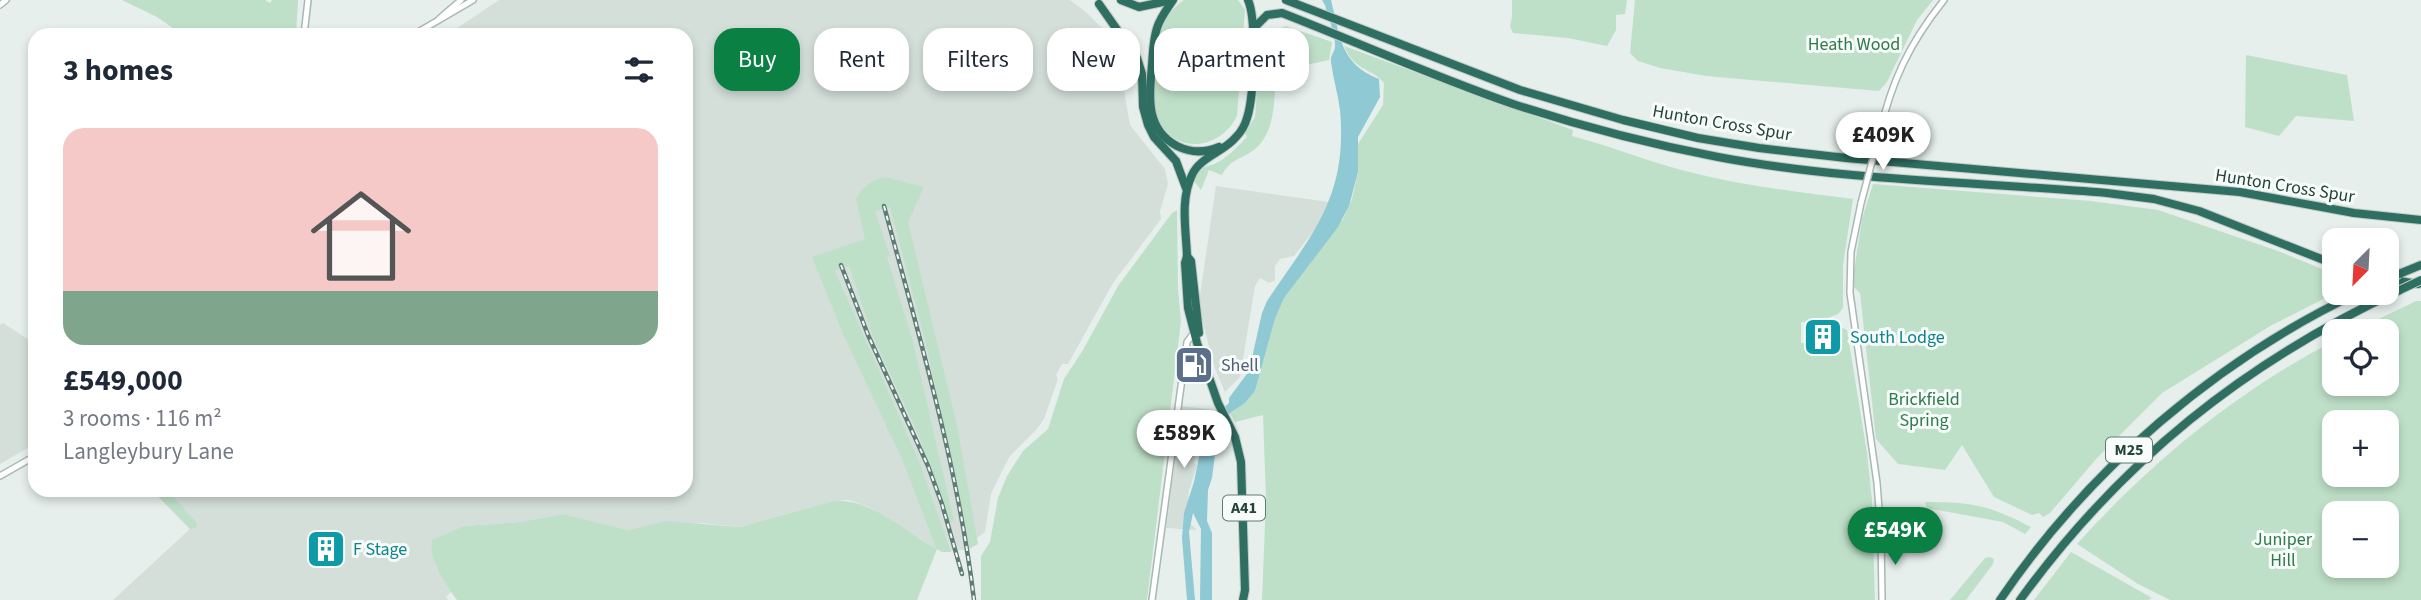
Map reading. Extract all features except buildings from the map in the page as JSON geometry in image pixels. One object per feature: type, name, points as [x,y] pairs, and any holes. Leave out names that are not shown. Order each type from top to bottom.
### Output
[{"type":"highway","points":[[1121,0],[1139,7],[1172,0]]},
{"type":"highway","points":[[1172,0],[1157,28],[1150,90],[1151,114],[1164,137],[1177,146],[1196,152],[1212,150],[1234,140]]},
{"type":"highway","points":[[1248,0],[1253,10],[1254,28]]},
{"type":"highway","name":"Hunton Cross Spur","points":[[1286,0],[1532,93],[1623,121],[1698,138],[1846,158],[2240,192],[2354,213],[2421,220]]},
{"type":"highway","points":[[1097,2],[1119,23],[1136,46],[1145,66],[1150,90]]},
{"type":"highway","points":[[1097,2],[1137,58],[1142,75],[1143,107],[1147,125],[1176,161],[1184,180],[1234,140],[1244,126],[1250,108],[1251,91]]},
{"type":"highway","name":"Hunton Cross Spur","points":[[1254,28],[1267,15],[1278,13],[1513,104],[1664,146],[1757,164],[1811,171],[2134,196],[2168,202],[2209,215],[2322,259]]},
{"type":"highway","name":"A41","points":[[1164,137],[1182,165],[1188,308],[1196,329],[1200,353],[1241,462],[1245,600]]},
{"type":"highway","name":"M25","points":[[2399,274],[2421,265]]},
{"type":"highway","name":"M25","points":[[2399,280],[2421,282]]},
{"type":"highway","name":"M25","points":[[2020,600],[2074,533],[2128,474],[2196,412],[2289,348],[2364,307],[2421,282]]},
{"type":"highway","name":"M25","points":[[2000,600],[2029,559],[2086,494],[2161,422],[2195,394],[2259,349],[2334,305]]},
{"type":"street","points":[[0,5],[6,0]]},
{"type":"street","points":[[305,28],[308,0]]},
{"type":"street","points":[[424,28],[461,0]]},
{"type":"street","points":[[439,19],[446,18],[472,0]]},
{"type":"street","points":[[1882,600],[1877,483],[1850,293],[1852,253],[1861,202],[1894,80],[1912,46],[1944,0]]},
{"type":"street","points":[[1152,600],[1187,342],[1196,329]]},
{"type":"street","points":[[0,476],[28,460]]},
{"type":"shaded area","points":[[499,0],[1070,0],[1102,28],[1047,28],[1047,91],[1124,91],[1130,125],[1165,169],[1168,184],[1160,211],[1161,219],[1113,283],[1068,364],[1062,364],[1056,375],[1058,379],[1044,419],[1010,456],[991,494],[985,532],[977,538],[978,544],[970,549],[942,552],[869,507],[849,500],[833,501],[740,527],[701,523],[629,530],[563,514],[520,522],[464,526],[435,564],[451,592],[446,597],[448,600],[113,600],[190,529],[159,497],[693,497],[693,28],[457,28]]},
{"type":"shaded area","points":[[1216,186],[1329,202],[1319,224],[1294,256],[1280,259],[1275,266],[1275,280],[1269,283],[1260,278],[1255,286],[1240,377],[1225,392],[1214,366],[1200,311]]},
{"type":"shaded area","points":[[3,323],[28,339],[28,448],[0,464],[0,325]]},
{"type":"shaded area","points":[[1182,406],[1213,410],[1214,414],[1198,442],[1194,462],[1197,466],[1189,490],[1186,520],[1197,530],[1166,528]]},
{"type":"green space","points":[[122,0],[265,0],[270,3],[272,0],[298,0],[296,28],[173,28]]},
{"type":"green space","points":[[1184,0],[1238,0],[1245,10],[1244,28],[1162,28],[1168,15]]},
{"type":"green space","points":[[1512,0],[1627,0],[1625,14],[1616,15],[1616,30],[1607,46],[1568,38],[1513,33],[1510,26]]},
{"type":"green space","name":"Heath Wood","points":[[1635,0],[1933,0],[1917,20],[1887,82],[1879,91],[1706,76],[1638,61],[1630,53]]},
{"type":"green space","points":[[1309,34],[1332,42],[1329,60],[1309,64]]},
{"type":"green space","points":[[1344,46],[1573,130],[1572,136],[1671,167],[1747,184],[1853,199],[1843,265],[1843,308],[1838,314],[1820,321],[1801,322],[1801,343],[1838,343],[1837,325],[1847,330],[1872,500],[1875,600],[1262,600],[1266,498],[1263,415],[1235,422],[1230,413],[1245,403],[1255,391],[1275,319],[1284,298],[1343,219],[1352,199],[1358,172],[1358,144],[1383,105],[1384,83],[1353,61]]},
{"type":"green space","points":[[2246,55],[2347,75],[2354,121],[2296,116],[2279,136],[2245,127]]},
{"type":"green space","points":[[1239,91],[1237,116],[1230,127],[1211,141],[1200,144],[1177,140],[1167,133],[1159,122],[1154,92]]},
{"type":"green space","points":[[1257,91],[1275,91],[1270,124],[1260,144],[1231,164],[1222,175],[1209,170],[1201,190],[1193,180],[1199,171],[1224,159],[1234,150],[1247,137],[1245,133],[1255,117]]},
{"type":"green space","points":[[885,177],[924,187],[908,222],[957,425],[978,544],[969,548],[924,336],[890,207],[875,211],[912,338],[954,521],[949,522],[919,436],[873,337],[849,266],[835,271],[919,461],[951,552],[937,549],[917,600],[457,600],[435,564],[432,540],[464,526],[520,522],[563,514],[629,530],[666,521],[740,527],[833,501],[847,501],[874,510],[936,548],[902,459],[843,334],[812,257],[865,239],[856,199],[868,184]]},
{"type":"green space","name":"Brickfield Spring","points":[[1873,184],[2091,201],[2158,210],[2322,269],[2322,300],[2272,325],[2162,393],[2097,458],[2050,513],[2043,517],[2039,513],[2032,515],[1994,497],[1962,445],[1945,470],[1898,464],[1876,439],[1860,293],[1854,287],[1853,278],[1862,219]]},
{"type":"green space","points":[[1177,210],[1181,321],[1147,600],[981,600],[981,556],[990,542],[998,498],[1007,476],[1023,451],[1048,429],[1064,379],[1118,286],[1172,213]]},
{"type":"green space","name":"Juniper Hill","points":[[2421,301],[2421,600],[2170,600],[2138,584],[2077,544],[2165,457],[2229,406],[2322,348],[2322,396],[2399,396],[2399,319],[2379,319]]},
{"type":"green space","points":[[159,497],[173,497],[197,523],[196,528],[190,529]]},
{"type":"green space","points":[[1925,502],[1980,506],[2031,527],[2025,534],[2003,522],[1927,508]]},
{"type":"green space","points":[[2071,552],[2152,598],[2034,600]]},
{"type":"green space","points":[[1985,558],[1994,559],[1993,564],[1966,600],[1950,600]]},
{"type":"water","points":[[1322,0],[1331,0],[1340,37],[1349,57],[1366,73],[1379,79],[1380,97],[1358,137],[1358,172],[1349,206],[1338,227],[1284,298],[1275,319],[1255,391],[1245,403],[1230,413],[1218,431],[1208,490],[1207,521],[1212,533],[1212,600],[1200,600],[1201,529],[1193,513],[1189,532],[1195,600],[1187,600],[1182,538],[1184,513],[1194,482],[1204,433],[1212,419],[1229,403],[1229,398],[1249,371],[1267,301],[1312,234],[1332,191],[1338,167],[1340,110],[1331,60],[1335,43]]},
{"type":"railway","points":[[884,206],[948,451],[974,600]]},
{"type":"railway","points":[[841,265],[868,335],[928,466],[962,574]]},
{"type":"place","name":"South Lodge","points":[[1823,337]]},
{"type":"place","name":"Shell","points":[[1194,365]]},
{"type":"place","name":"F Stage","points":[[326,549]]}]
